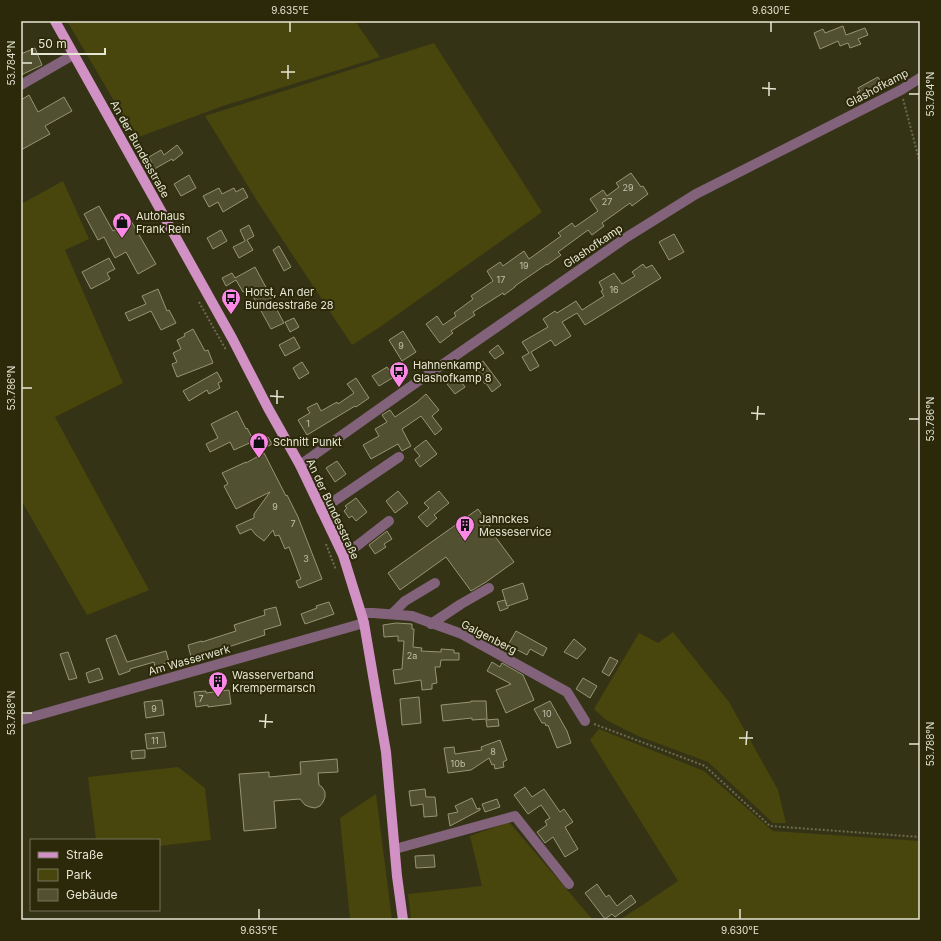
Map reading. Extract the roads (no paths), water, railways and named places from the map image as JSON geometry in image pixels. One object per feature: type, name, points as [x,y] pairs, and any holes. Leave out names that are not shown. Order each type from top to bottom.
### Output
[{"type":"main road","name":"An der Bundesstraße","points":[[55,21],[232,338],[268,408],[300,465],[343,555],[363,618],[386,752],[397,876],[403,920]]},
{"type":"street","points":[[21,84],[73,55]]},
{"type":"street","name":"Glashofkamp","points":[[300,465],[621,241],[683,202],[901,90],[920,78]]},
{"type":"street","points":[[321,510],[399,457]]},
{"type":"street","points":[[343,555],[358,546],[389,521]]},
{"type":"street","points":[[392,614],[405,601],[435,583]]},
{"type":"street","points":[[431,624],[489,588]]},
{"type":"street","name":"Galgenberg","points":[[363,618],[373,612],[412,616],[462,634],[567,692],[585,721]]},
{"type":"street","name":"Am Wasserwerk","points":[[21,720],[363,618]]},
{"type":"street","points":[[395,849],[516,816],[569,884]]},
{"type":"place","name":"Autohaus Frank Rein","points":[[122,239]]},
{"type":"place","name":"Horst, An der Bundesstraße 28","points":[[231,315]]},
{"type":"place","name":"Hahnenkamp, Glashofkamp 8","points":[[399,388]]},
{"type":"place","name":"Schnitt Punkt","points":[[259,459]]},
{"type":"place","name":"Jahnckes Messeservice","points":[[465,542]]},
{"type":"place","name":"Wasserverband Krempermarsch","points":[[218,698]]}]
